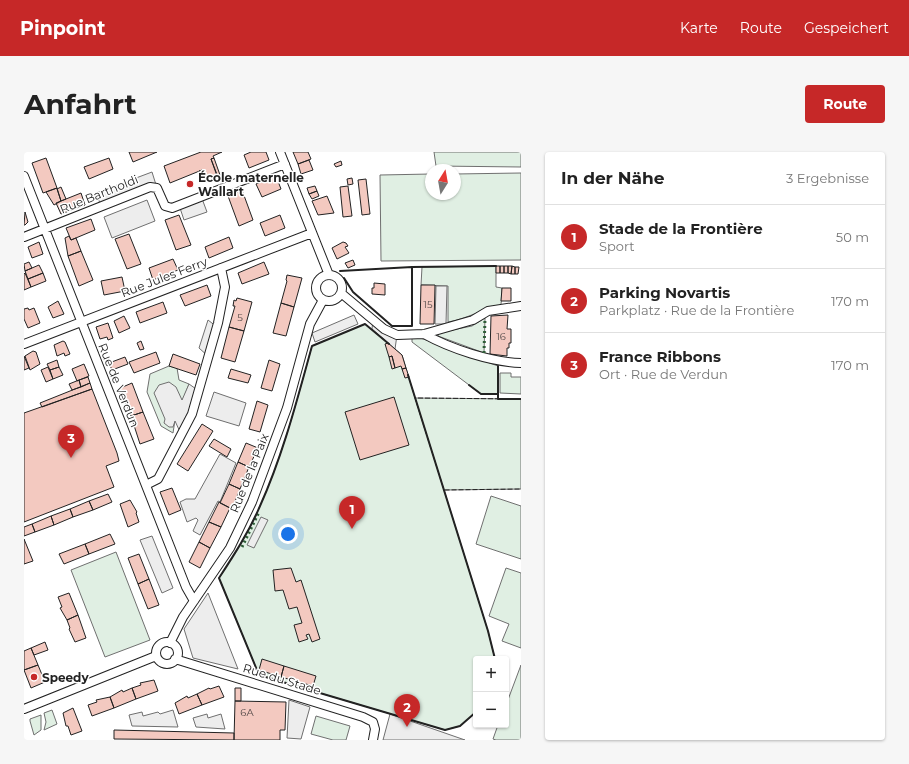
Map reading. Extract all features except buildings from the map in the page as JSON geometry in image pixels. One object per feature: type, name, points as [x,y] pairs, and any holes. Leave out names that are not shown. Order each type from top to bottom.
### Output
[{"type":"street","points":[[280,152],[329,275],[340,281],[341,293],[339,297],[331,301],[323,300],[317,294],[316,285],[321,278],[329,275]]},
{"type":"street","name":"Rue Bartholdi","points":[[24,237],[150,187],[157,188],[165,206],[172,208],[285,164]]},
{"type":"street","name":"Rue de Verdun","points":[[24,176],[80,322],[186,587],[194,601]]},
{"type":"street","name":"Rue Jules Ferry","points":[[24,344],[312,233]]},
{"type":"street","points":[[146,485],[158,479],[192,414],[218,323],[225,287],[221,268]]},
{"type":"street","points":[[341,293],[384,328],[397,335],[424,334],[473,320],[488,312],[521,306]]},
{"type":"street","name":"Rue de la Paix","points":[[170,643],[183,617],[230,548],[252,502],[287,408],[310,324],[323,300]]},
{"type":"street","points":[[424,334],[436,340],[501,362],[521,363]]},
{"type":"street","points":[[170,643],[176,648],[177,652],[175,659],[166,664],[162,663],[156,656],[156,649],[159,645],[170,643]]},
{"type":"street","points":[[24,709],[156,656]]},
{"type":"street","name":"Rue du Stade","points":[[175,659],[363,717],[373,722],[375,729],[373,740]]},
{"type":"green space","points":[[434,152],[521,152],[521,167],[461,166],[461,164],[436,164]]},
{"type":"green space","points":[[521,173],[521,260],[381,261],[380,175],[425,174],[425,200],[461,200],[461,174]]},
{"type":"green space","points":[[496,266],[496,287],[502,288],[501,305],[455,321],[448,322],[448,286],[421,285],[422,267]]},
{"type":"green space","points":[[485,318],[484,353],[438,336],[438,333],[472,326]]},
{"type":"green space","points":[[365,324],[402,355],[415,398],[521,399],[521,489],[444,490],[488,631],[494,656],[473,656],[473,715],[460,726],[445,730],[259,675],[219,578],[236,552],[256,516],[268,487],[289,427],[312,346]]},
{"type":"green space","points":[[415,336],[498,366],[498,394],[481,394],[412,342],[412,338]]},
{"type":"green space","points":[[169,366],[177,368],[179,380],[189,384],[175,420],[173,433],[161,426],[147,392],[150,374]]},
{"type":"green space","points":[[500,373],[511,373],[511,377],[521,377],[521,394],[500,393]]},
{"type":"green space","points":[[491,496],[521,506],[521,559],[476,544]]},
{"type":"green space","points":[[116,552],[150,640],[105,657],[71,570]]},
{"type":"green space","points":[[506,568],[521,573],[521,648],[502,641],[509,624],[489,616]]},
{"type":"green space","points":[[521,665],[521,740],[493,739],[497,728],[509,728],[509,697]]},
{"type":"green space","points":[[52,710],[57,724],[44,730],[46,722],[44,713]]},
{"type":"green space","points":[[41,715],[41,730],[34,735],[30,719]]},
{"type":"green space","points":[[316,716],[350,726],[346,740],[333,740],[311,734]]},
{"type":"shaded area","points":[[152,172],[157,188],[101,206],[96,193]]},
{"type":"shaded area","points":[[201,196],[207,212],[184,220],[179,205]]},
{"type":"shaded area","points":[[147,200],[155,221],[112,238],[104,217]]},
{"type":"shaded area","points":[[436,286],[447,286],[446,324],[435,324]]},
{"type":"shaded area","points":[[354,315],[358,324],[315,342],[312,333]]},
{"type":"shaded area","points":[[373,319],[397,335],[395,349],[372,329]]},
{"type":"shaded area","points":[[208,320],[217,327],[209,357],[199,348]]},
{"type":"shaded area","points":[[169,382],[176,387],[182,400],[189,384],[199,391],[181,434],[175,421],[173,427],[169,427],[164,423],[165,419],[154,393],[159,385]]},
{"type":"shaded area","points":[[214,392],[246,403],[239,426],[206,416]]},
{"type":"shaded area","points":[[220,454],[236,463],[220,502],[218,501],[200,535],[193,531],[198,520],[196,518],[187,522],[180,502],[186,499],[195,499]]},
{"type":"shaded area","points":[[261,517],[268,520],[254,548],[247,545]]},
{"type":"shaded area","points":[[152,536],[173,588],[162,593],[140,540]]},
{"type":"shaded area","points":[[208,593],[238,669],[193,658],[184,629]]},
{"type":"shaded area","points":[[289,700],[310,707],[301,739],[287,738]]},
{"type":"shaded area","points":[[173,710],[178,727],[132,726],[129,715],[142,712],[143,716],[158,712],[160,714]]},
{"type":"shaded area","points":[[207,714],[208,718],[221,714],[225,729],[196,727],[193,718]]},
{"type":"shaded area","points":[[390,714],[465,740],[383,740]]},
{"type":"hedge","points":[[484,353],[485,318]]},
{"type":"hedge","points":[[242,547],[259,512]]},
{"type":"fence","points":[[521,399],[415,398],[444,490],[521,489]]},
{"type":"wall","points":[[344,278],[353,292],[392,326],[412,326],[412,267],[496,266]]},
{"type":"wall","points":[[340,271],[412,267]]},
{"type":"wall","points":[[389,344],[365,324],[312,346],[289,427],[268,487],[256,516],[236,552],[219,578],[259,675],[445,730],[460,726],[473,715]]},
{"type":"wall","points":[[498,366],[498,394]]},
{"type":"wall","points":[[408,375],[488,631],[494,656]]},
{"type":"wall","points":[[469,385],[481,394],[498,394],[498,399],[521,399]]},
{"type":"place","name":"École maternelle Wallart","points":[[190,184]]},
{"type":"place","name":"France Ribbons","points":[[71,458]]},
{"type":"place","name":"Stade de la Frontière","points":[[352,529]]},
{"type":"place","name":"Speedy","points":[[34,677]]},
{"type":"place","name":"Parking Novartis","points":[[407,727]]}]
